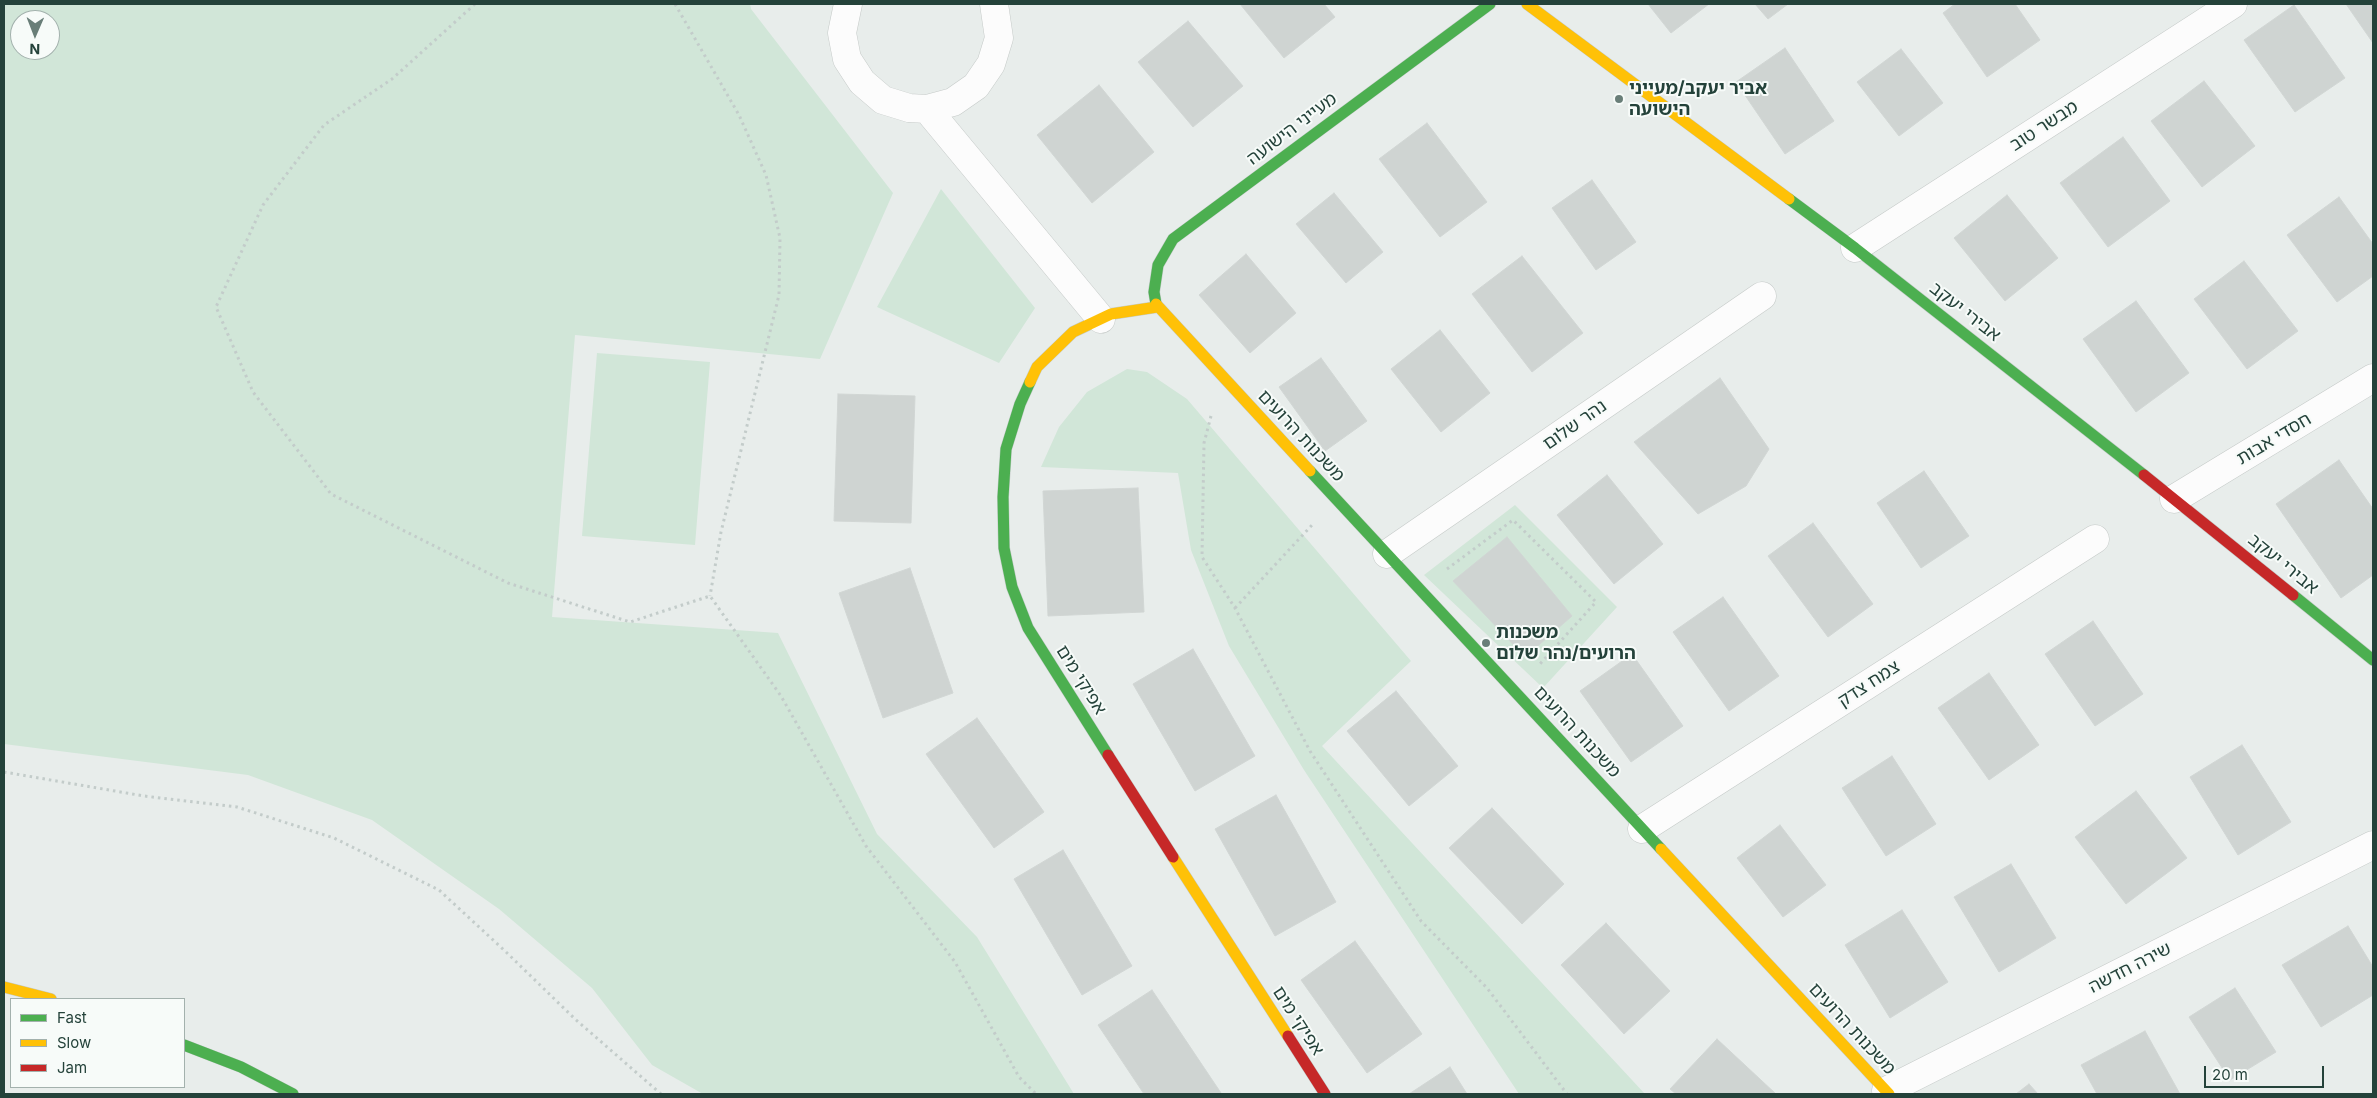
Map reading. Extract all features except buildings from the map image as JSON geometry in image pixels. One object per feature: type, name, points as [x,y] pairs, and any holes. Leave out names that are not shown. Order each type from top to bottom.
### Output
[{"type":"street","points":[[845,5],[842,33],[847,60],[862,82],[883,100],[909,108],[927,109],[953,102],[976,86],[991,64],[999,38],[994,4]]},
{"type":"street","name":"מעייני הישועה","points":[[1157,307],[1154,292],[1158,264],[1173,239],[1490,4]]},
{"type":"street","name":"אבירי יעקב","points":[[1527,4],[1855,248],[2174,499],[2373,660]]},
{"type":"street","name":"מבשר טוב","points":[[1855,248],[2233,4]]},
{"type":"street","points":[[927,109],[1101,319]]},
{"type":"street","name":"נהר שלום","points":[[1387,554],[1762,296]]},
{"type":"street","name":"אפיקי מים","points":[[1157,307],[1111,314],[1073,332],[1037,367],[1020,404],[1006,449],[1003,498],[1004,548],[1012,587],[1028,628],[1064,688],[1325,1094]]},
{"type":"street","name":"משכנות הרועים","points":[[1157,307],[1888,1093]]},
{"type":"street","name":"חסדי אבות","points":[[2174,499],[2373,378]]},
{"type":"street","name":"צמח צדק","points":[[1642,829],[2095,539]]},
{"type":"street","name":"שירה חדשה","points":[[1888,1093],[2373,845]]},
{"type":"street","points":[[4,986],[47,998]]},
{"type":"street","points":[[185,1045],[241,1067],[293,1094]]},
{"type":"path","points":[[476,4],[392,79],[324,125],[263,205],[216,307],[253,392],[331,494],[508,583],[630,622],[710,596]]},
{"type":"path","points":[[675,4],[739,115],[766,175],[780,238],[780,295],[721,532],[710,596],[781,696],[866,846],[955,962],[1019,1077],[1036,1094]]},
{"type":"path","points":[[1226,381],[1213,406],[1204,443],[1202,557],[1235,608],[1310,750],[1421,921],[1487,988],[1567,1094]]},
{"type":"path","points":[[1235,608],[1336,499]]},
{"type":"path","points":[[1444,571],[1513,520],[1596,602],[1515,692]]},
{"type":"path","points":[[4,772],[144,796],[237,807],[334,838],[439,890],[575,1019],[661,1094]]},
{"type":"green space","points":[[4,4],[750,4],[751,9],[893,193],[820,359],[575,335],[552,617],[778,633],[877,834],[977,937],[1074,1094],[703,1094],[652,1065],[592,988],[499,909],[372,820],[248,775],[4,744]]},
{"type":"green space","points":[[941,189],[1035,308],[999,363],[877,307]]},
{"type":"green space","points":[[597,353],[710,362],[695,545],[582,536]]},
{"type":"green space","points":[[1127,369],[1147,372],[1187,399],[1411,661],[1322,746],[1645,1094],[1519,1094],[1304,770],[1229,646],[1191,550],[1178,473],[1041,467],[1059,427],[1087,392]]},
{"type":"green space","points":[[1515,505],[1617,607],[1543,688],[1424,575]]},
{"type":"traffic: fast","points":[[1156,304],[1154,292],[1158,265],[1173,239],[1490,4]]},
{"type":"traffic: fast","points":[[1789,199],[1855,248],[2144,475]]},
{"type":"traffic: fast","points":[[1030,382],[1020,404],[1006,449],[1003,497],[1004,548],[1012,587],[1028,628],[1108,755]]},
{"type":"traffic: fast","points":[[1310,471],[1661,849]]},
{"type":"traffic: fast","points":[[2293,595],[2373,660]]},
{"type":"traffic: fast","points":[[185,1045],[241,1067],[293,1094]]},
{"type":"traffic: slow","points":[[1527,4],[1789,199]]},
{"type":"traffic: slow","points":[[1156,304],[1310,471]]},
{"type":"traffic: slow","points":[[1030,382],[1037,367],[1073,332],[1111,314],[1157,307]]},
{"type":"traffic: slow","points":[[1661,849],[1889,1094]]},
{"type":"traffic: slow","points":[[1173,857],[1288,1036]]},
{"type":"traffic: slow","points":[[4,987],[47,998]]},
{"type":"traffic: jam","points":[[2144,475],[2293,595]]},
{"type":"traffic: jam","points":[[1108,755],[1173,857]]},
{"type":"traffic: jam","points":[[1288,1036],[1325,1094]]},
{"type":"place","name":"אביר יעקב/מעייני הישועה","points":[[1619,99]]},
{"type":"place","name":"משכנות הרועים/נהר שלום","points":[[1486,643]]}]
